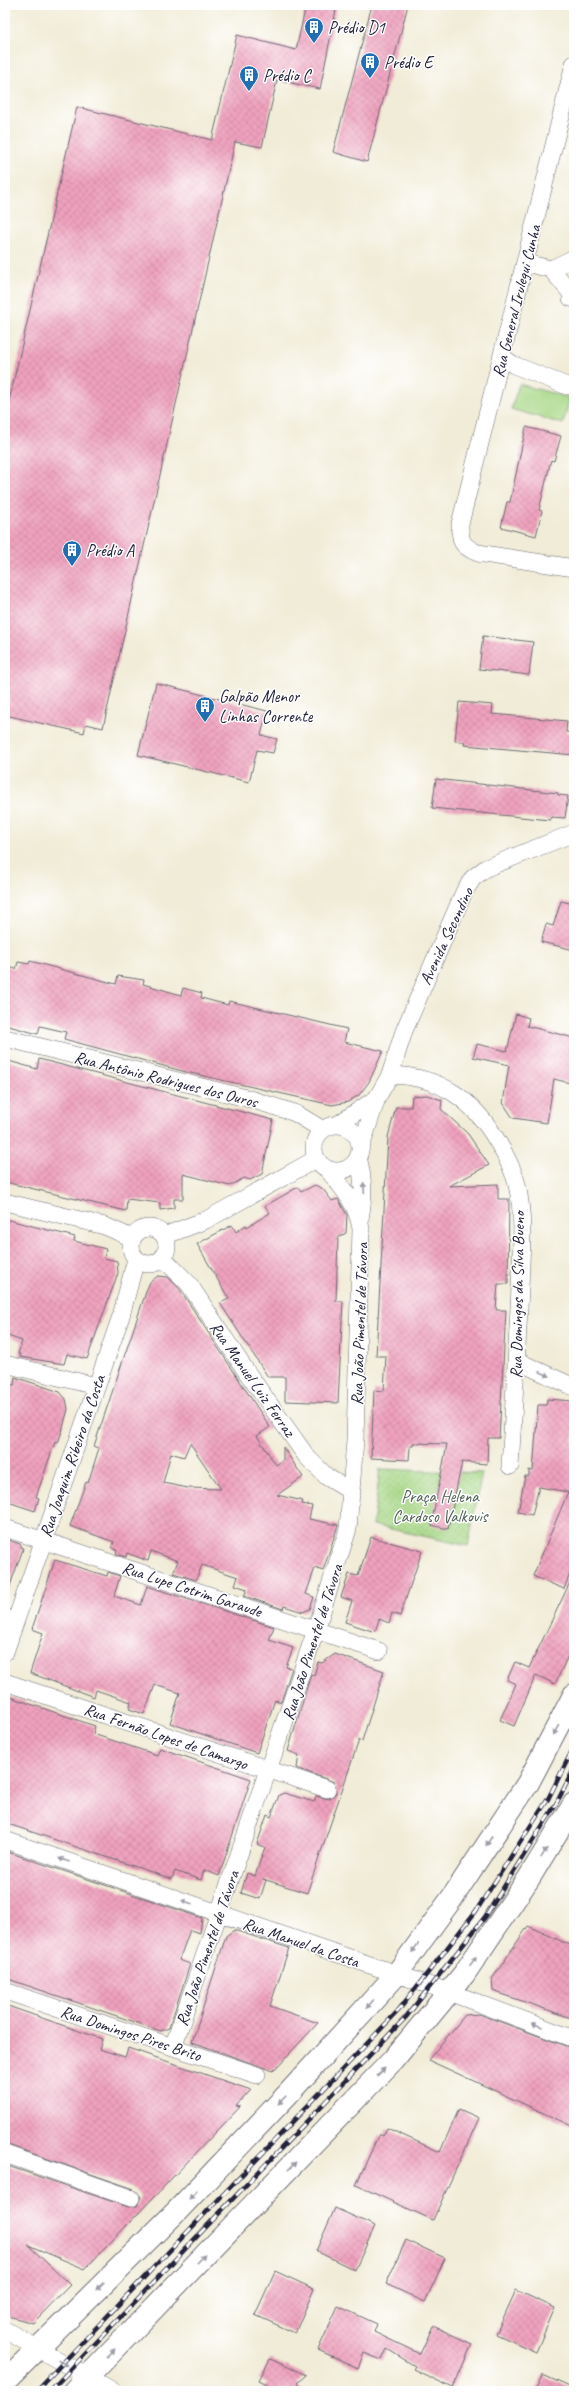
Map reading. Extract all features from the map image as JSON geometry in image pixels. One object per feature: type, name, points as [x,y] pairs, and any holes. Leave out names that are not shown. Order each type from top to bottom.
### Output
[{"type":"main road","points":[[5,2381],[177,2211],[287,2096],[396,1975],[452,1898],[528,1783],[574,1696]]},
{"type":"main road","points":[[81,2384],[393,2060],[464,1974],[508,1910],[574,1804]]},
{"type":"street","name":"Rua General Irulegui Cunha","points":[[574,64],[570,98],[525,263],[460,524],[460,538],[466,548],[486,555],[574,568]]},
{"type":"street","points":[[551,269],[574,258]]},
{"type":"street","points":[[525,263],[551,269],[571,293],[571,298],[574,300]]},
{"type":"street","points":[[502,357],[514,365],[567,386]]},
{"type":"street","name":"Avenida Secondino","points":[[359,1154],[377,1098],[390,1075],[404,1031],[449,924],[464,892],[473,878],[486,868],[574,833]]},
{"type":"street","name":"Rua Antônio Rodrigues dos Ouros","points":[[5,1038],[250,1100],[295,1113],[330,1128]]},
{"type":"street","name":"Rua Domingos da Silva Bueno","points":[[390,1075],[418,1077],[441,1086],[461,1098],[480,1115],[506,1155],[517,1184],[522,1220],[517,1361],[510,1466]]},
{"type":"street","points":[[322,1164],[314,1143],[330,1128],[377,1098]]},
{"type":"street","points":[[164,1236],[206,1220],[322,1164],[341,1171],[348,1168],[359,1154],[356,1136],[345,1127],[330,1128]]},
{"type":"street","name":"Rua João Pimentel de Távora","points":[[173,2047],[217,1913],[269,1770],[348,1529],[352,1492],[362,1252],[360,1219],[364,1195],[363,1175],[359,1154]]},
{"type":"street","name":"Rua João Pimentel de Távora","points":[[322,1164],[347,1194],[360,1219]]},
{"type":"street","points":[[5,1202],[105,1226],[132,1238]]},
{"type":"street","points":[[144,1227],[156,1228],[164,1236],[167,1247],[163,1258],[153,1264],[141,1263],[136,1260],[131,1250],[134,1233],[144,1227]]},
{"type":"street","name":"Rua Manuel Luiz Ferraz","points":[[163,1258],[189,1284],[246,1371],[307,1457],[327,1477],[352,1492]]},
{"type":"street","name":"Rua Joaquim Ribeiro da Costa","points":[[5,1652],[42,1540],[121,1316],[136,1260]]},
{"type":"street","points":[[517,1361],[574,1387]]},
{"type":"street","points":[[5,1364],[96,1386]]},
{"type":"street","name":"Rua Lupe Cotrim Garaude","points":[[5,1528],[379,1651]]},
{"type":"street","name":"Rua Fernão Lopes de Camargo","points":[[5,1682],[327,1789]]},
{"type":"street","name":"Rua Manuel da Costa","points":[[5,1840],[449,1992],[574,2039]]},
{"type":"street","name":"Rua Domingos Pires Brito","points":[[5,1991],[258,2075]]},
{"type":"street","points":[[5,2154],[131,2198]]},
{"type":"street","points":[[5,2330],[36,2349],[81,2384],[113,2391]]},
{"type":"green space","points":[[519,384],[570,398],[563,424],[511,409]]},
{"type":"green space","name":"Praça Helena Cardoso Valkovis","points":[[380,1469],[482,1473],[468,1546],[373,1525]]},
{"type":"building","name":"Prédio A","points":[[306,5],[337,5],[320,89],[277,80],[262,147],[235,142],[103,728],[86,724],[84,733],[5,715],[5,418],[77,107],[212,140],[237,35],[296,50]]},
{"type":"building","name":"Prédio E","points":[[372,5],[408,5],[367,162],[333,152]]},
{"type":"building","points":[[526,427],[561,436],[554,461],[551,460],[539,510],[542,511],[536,536],[501,527],[507,502],[510,502]]},
{"type":"building","points":[[483,636],[533,642],[529,675],[479,669]]},
{"type":"building","name":"Galpão Menor Linhas Corrente","points":[[156,683],[267,711],[261,735],[277,739],[273,753],[257,750],[249,782],[138,755]]},
{"type":"building","points":[[459,702],[493,705],[492,714],[567,721],[566,732],[574,733],[574,755],[464,745],[465,742],[455,741]]},
{"type":"building","points":[[436,779],[558,793],[558,795],[568,796],[565,818],[551,817],[550,820],[432,808]]},
{"type":"building","points":[[561,901],[574,904],[574,950],[541,942],[546,924],[553,926]]},
{"type":"building","points":[[30,961],[116,984],[118,976],[144,980],[143,984],[181,995],[183,988],[202,993],[201,998],[228,1005],[229,1001],[347,1029],[344,1042],[383,1051],[369,1082],[359,1095],[348,1102],[332,1105],[186,1072],[64,1039],[66,1032],[40,1026],[38,1034],[5,1025],[5,966],[16,969],[18,962],[29,964]]},
{"type":"building","points":[[516,1014],[529,1018],[527,1026],[574,1038],[574,1084],[554,1079],[547,1123],[513,1118],[503,1103],[509,1065],[473,1057],[477,1044],[507,1051]]},
{"type":"building","points":[[39,1059],[273,1120],[262,1174],[250,1180],[244,1178],[230,1186],[183,1174],[183,1199],[174,1199],[174,1208],[160,1210],[160,1203],[127,1199],[126,1211],[5,1182],[5,1096],[10,1077],[5,1076],[5,1060],[37,1069]]},
{"type":"building","points":[[427,1095],[442,1100],[441,1109],[468,1134],[489,1165],[449,1186],[498,1184],[498,1199],[509,1199],[508,1284],[498,1284],[496,1310],[506,1310],[499,1438],[488,1438],[487,1464],[462,1462],[448,1529],[431,1525],[447,1444],[413,1443],[413,1446],[410,1446],[409,1460],[371,1458],[374,1390],[384,1391],[386,1356],[376,1356],[388,1137],[396,1107],[411,1107],[412,1096]]},
{"type":"building","points":[[315,1185],[323,1189],[332,1201],[338,1199],[347,1215],[346,1233],[338,1238],[336,1301],[343,1301],[338,1403],[285,1401],[285,1377],[268,1377],[220,1303],[229,1299],[197,1244],[232,1225],[236,1232],[246,1225],[247,1227],[270,1213],[265,1206],[298,1187],[301,1192]]},
{"type":"building","points":[[5,1219],[75,1237],[74,1241],[106,1249],[104,1258],[117,1261],[118,1273],[87,1359],[67,1354],[64,1364],[20,1357],[20,1354],[18,1354],[22,1341],[5,1335]]},
{"type":"building","points":[[158,1276],[168,1277],[179,1288],[270,1427],[257,1436],[276,1465],[283,1460],[283,1447],[303,1477],[277,1495],[303,1501],[302,1504],[312,1506],[309,1519],[338,1525],[323,1571],[315,1568],[306,1594],[314,1597],[310,1609],[303,1612],[284,1606],[283,1609],[244,1596],[247,1589],[235,1585],[238,1577],[202,1565],[196,1580],[173,1573],[178,1561],[151,1551],[148,1561],[127,1553],[126,1557],[116,1554],[117,1550],[112,1548],[114,1542],[70,1526],[86,1482],[88,1483],[99,1448],[94,1446],[150,1282]],"holes":[[[190,1443],[221,1489],[188,1488],[163,1483],[171,1453],[184,1457]]]},
{"type":"building","points":[[15,1377],[60,1392],[66,1399],[68,1409],[58,1443],[55,1442],[36,1497],[39,1498],[35,1511],[5,1501],[5,1383],[14,1385]]},
{"type":"building","points":[[547,1399],[574,1401],[574,1563],[564,1589],[533,1576],[568,1492],[539,1487],[532,1515],[518,1512],[525,1476],[529,1476],[529,1470],[533,1471],[538,1405],[546,1405]]},
{"type":"building","points":[[371,1537],[422,1551],[400,1616],[392,1613],[389,1623],[379,1619],[375,1632],[345,1622],[352,1601],[341,1597],[349,1574],[358,1576]]},
{"type":"building","points":[[5,1539],[20,1544],[23,1549],[7,1594],[5,1593]]},
{"type":"building","points":[[55,1560],[107,1576],[108,1572],[120,1576],[114,1596],[141,1605],[147,1586],[274,1627],[269,1640],[293,1648],[286,1667],[292,1668],[281,1702],[275,1700],[257,1753],[170,1723],[180,1693],[155,1685],[144,1714],[129,1709],[131,1702],[96,1690],[94,1697],[30,1673],[43,1633],[32,1629]]},
{"type":"building","points":[[574,1574],[574,1643],[555,1684],[536,1675],[514,1726],[500,1720],[516,1684],[507,1680],[515,1662],[529,1668]]},
{"type":"building","points":[[335,1654],[384,1671],[362,1741],[359,1740],[307,1893],[263,1879],[266,1880],[260,1899],[241,1893],[247,1873],[255,1876],[265,1847],[257,1844],[267,1815],[271,1817],[279,1795],[284,1793],[314,1802],[316,1796],[329,1799],[336,1793],[334,1782],[297,1768],[299,1755],[288,1751],[311,1674],[314,1675],[318,1662],[322,1663]]},
{"type":"building","points":[[10,1697],[95,1726],[93,1734],[157,1755],[160,1748],[251,1779],[219,1876],[204,1870],[201,1880],[175,1871],[172,1879],[5,1823],[5,1787],[7,1779],[5,1778],[5,1712]]},
{"type":"building","points":[[5,1851],[202,1918],[200,1933],[190,1930],[179,1960],[190,1964],[169,2028],[161,2031],[5,1978]]},
{"type":"building","points":[[528,1926],[574,1947],[574,2019],[493,1991],[492,1979]]},
{"type":"building","points":[[234,1930],[289,1948],[270,2006],[318,2023],[273,2071],[192,2042],[226,1936]]},
{"type":"building","points":[[5,2005],[102,2039],[99,2049],[125,2057],[128,2048],[251,2090],[236,2106],[240,2107],[85,2269],[28,2245],[70,2285],[33,2323],[5,2315],[5,2165],[128,2207],[137,2206],[141,2197],[134,2189],[5,2144]]},
{"type":"building","points":[[479,2014],[574,2049],[574,2127],[428,2060],[465,2015]]},
{"type":"building","points":[[459,2109],[479,2118],[433,2220],[356,2185],[379,2134],[383,2136],[387,2128],[440,2152]]},
{"type":"building","points":[[335,2208],[375,2226],[355,2270],[316,2251]]},
{"type":"building","points":[[406,2240],[445,2258],[425,2302],[386,2284]]},
{"type":"building","points":[[275,2271],[314,2289],[295,2333],[255,2315]]},
{"type":"building","points":[[516,2290],[555,2308],[536,2352],[496,2334]]},
{"type":"building","points":[[338,2306],[377,2324],[374,2332],[420,2354],[433,2326],[472,2344],[453,2388],[413,2369],[415,2366],[387,2349],[382,2360],[364,2353],[358,2368],[318,2350]]},
{"type":"building","points":[[270,2359],[306,2375],[297,2383],[302,2391],[261,2391],[269,2385],[259,2380]]},
{"type":"building","points":[[543,2375],[574,2389],[574,2391],[535,2391]]},
{"type":"railway","points":[[36,2391],[398,2011],[476,1911],[548,1799],[574,1747]]},
{"type":"railway","points":[[50,2391],[406,2017],[485,1917],[556,1804],[574,1769]]},
{"type":"place","name":"Prédio D1","points":[[314,44]]},
{"type":"place","name":"Prédio E","points":[[370,79]]},
{"type":"place","name":"Prédio C","points":[[249,92]]},
{"type":"place","name":"Prédio A","points":[[72,567]]},
{"type":"place","name":"Galpão Menor Linhas Corrente","points":[[205,723]]}]
